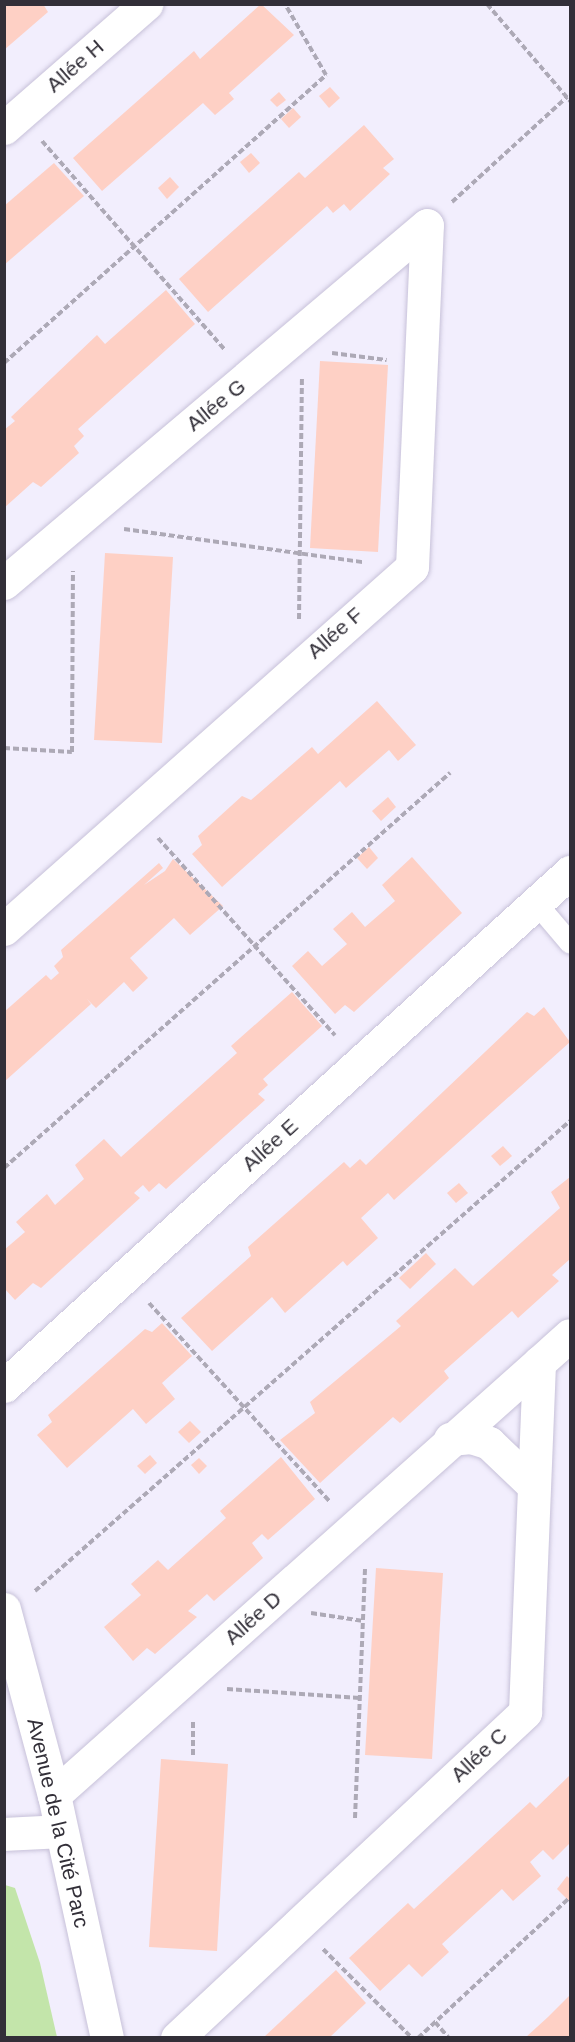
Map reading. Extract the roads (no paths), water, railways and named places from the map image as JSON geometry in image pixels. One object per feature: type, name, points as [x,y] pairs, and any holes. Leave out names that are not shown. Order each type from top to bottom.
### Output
[{"type":"street","name":"Allée H","points":[[12,121],[146,4]]},
{"type":"street","name":"Allée G","points":[[4,583],[73,522],[250,377],[427,225],[412,567]]},
{"type":"street","name":"Allée F","points":[[4,929],[298,665],[412,567]]},
{"type":"street","name":"Allée E","points":[[4,1386],[570,872]]},
{"type":"street","name":"Allée D","points":[[54,1795],[450,1439],[570,1335]]},
{"type":"street","name":"Allée C","points":[[177,2037],[525,1712],[539,1362]]},
{"type":"street","points":[[450,1439],[471,1437],[489,1443],[534,1486]]},
{"type":"street","name":"Avenue de la Cité Parc","points":[[5,1613],[54,1795],[106,2037]]},
{"type":"street","points":[[4,1834],[61,1831]]},
{"type":"lane","points":[[536,903],[570,943]]}]
